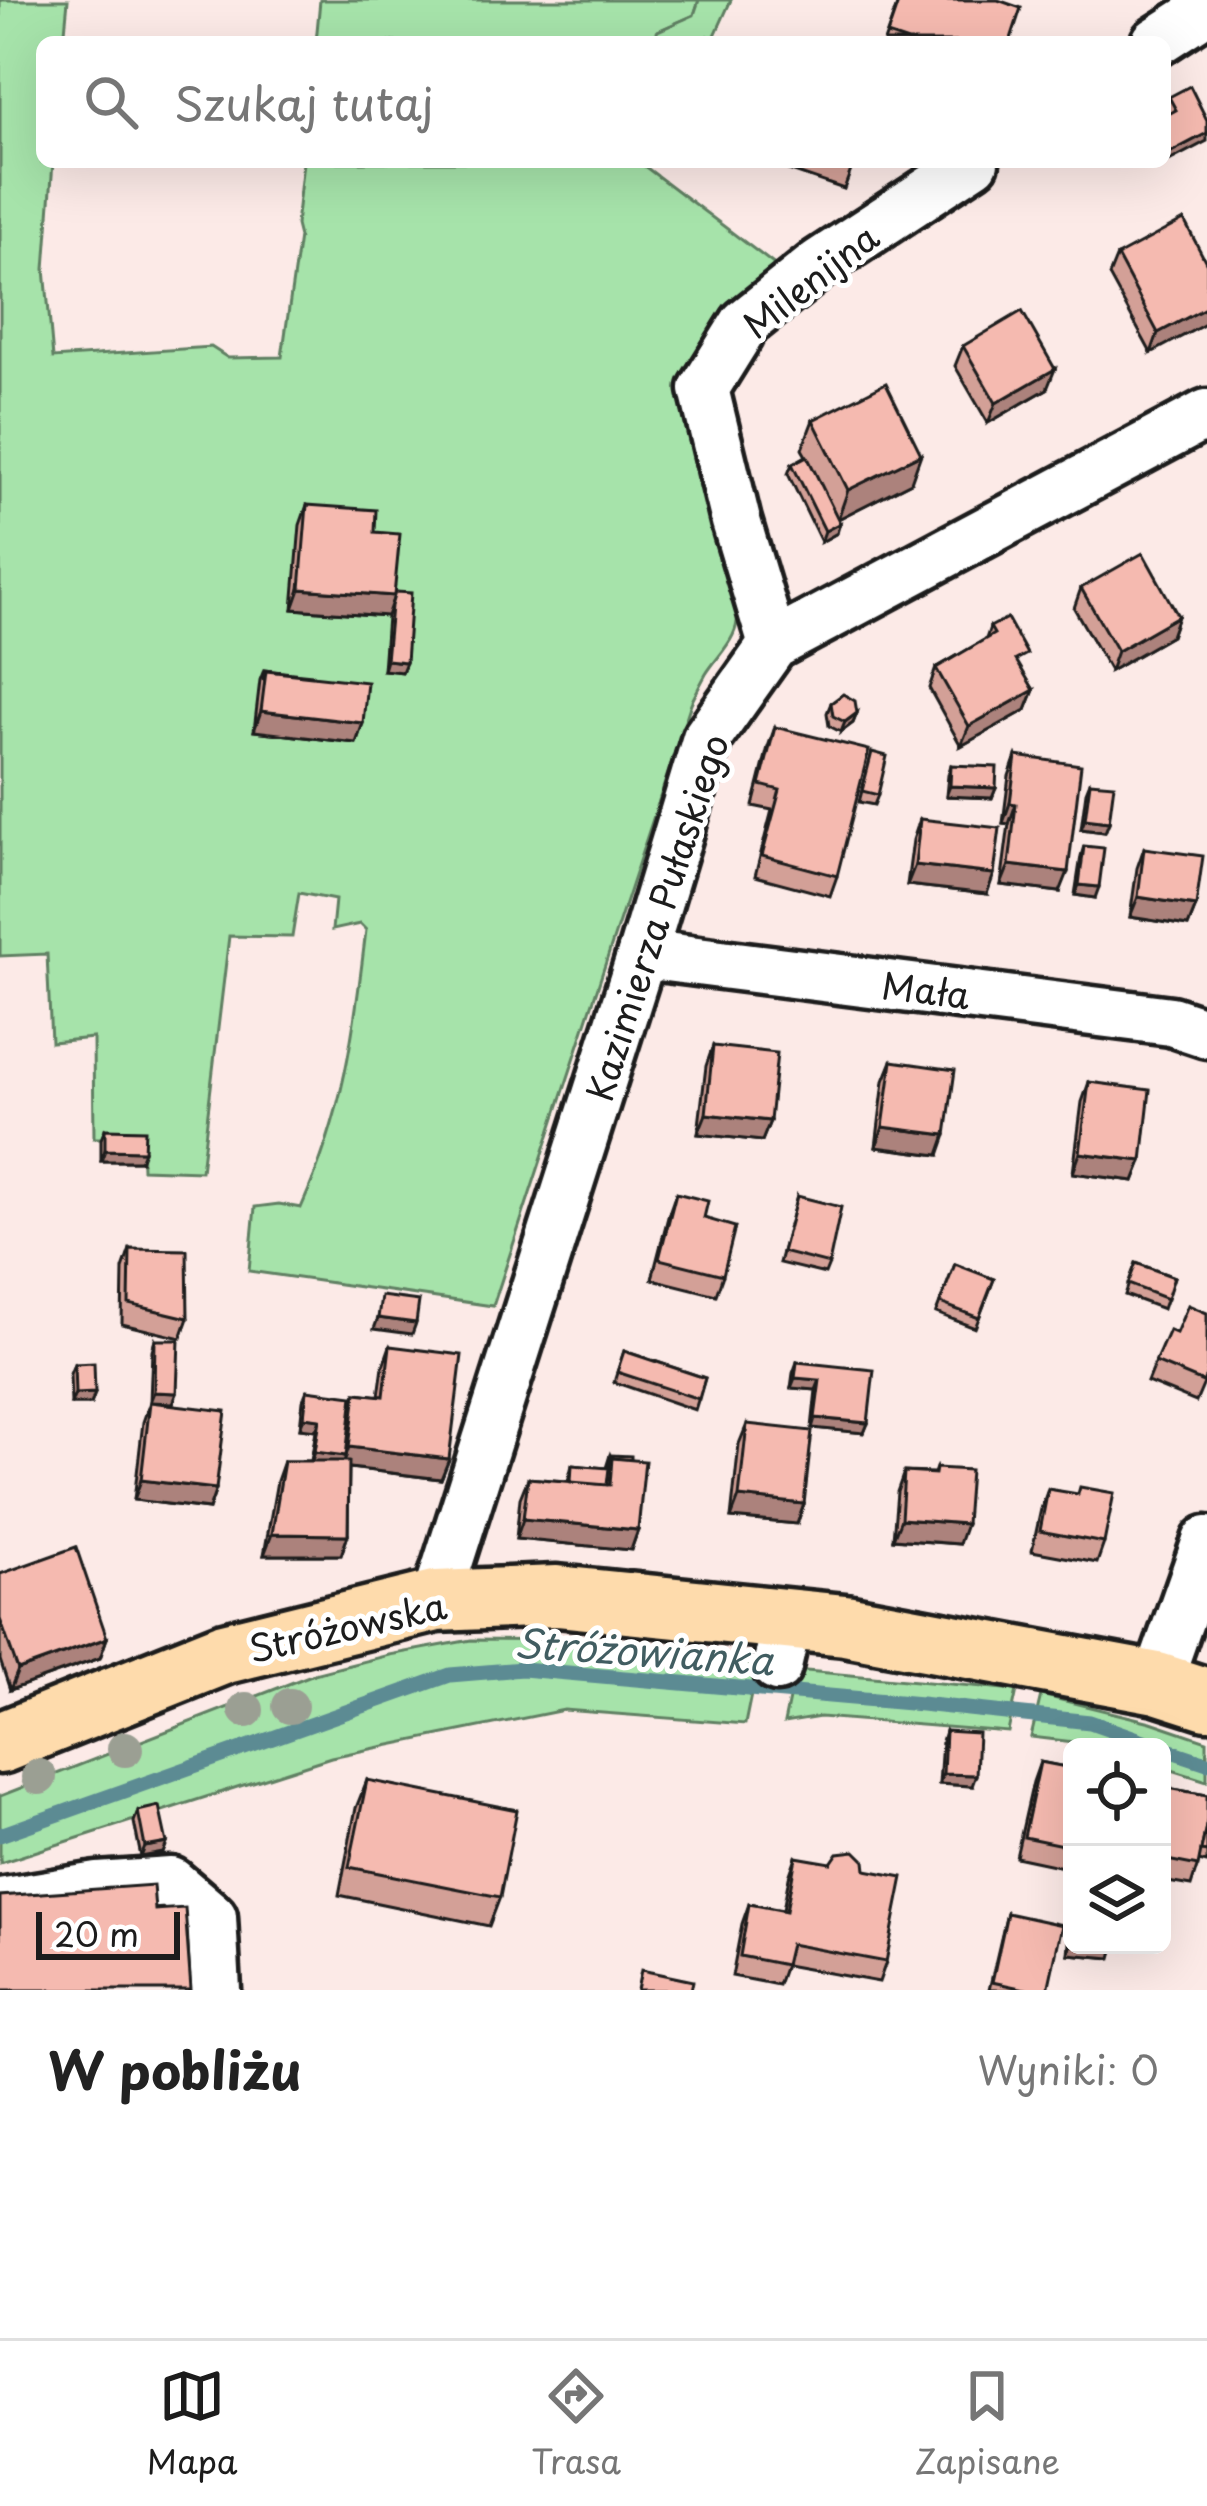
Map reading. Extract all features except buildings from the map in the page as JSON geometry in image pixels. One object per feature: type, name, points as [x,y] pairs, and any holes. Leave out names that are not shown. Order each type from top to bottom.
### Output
[{"type":"main road","name":"Stróżowska","points":[[0,1743],[225,1653],[436,1601],[557,1596],[782,1643],[844,1625],[1182,1691]]},
{"type":"street","points":[[1165,36],[1207,9]]},
{"type":"street","name":"Milenijna","points":[[773,645],[704,388],[745,323],[820,263],[965,168]]},
{"type":"street","name":"Kazimierza Pułaskiego","points":[[436,1601],[706,738],[773,645],[1207,414]]},
{"type":"street","name":"Mała","points":[[642,954],[1133,1015],[1207,1033]]},
{"type":"street","points":[[1182,1691],[1207,1541]]},
{"type":"street","points":[[0,1903],[98,1887],[171,1882],[212,1916],[216,1990]]},
{"type":"green space","points":[[0,0],[68,0],[65,36],[36,36],[36,168],[53,168],[45,269],[53,358],[211,347],[228,358],[282,357],[299,237],[302,168],[647,168],[780,269],[705,363],[752,606],[737,609],[733,636],[691,703],[493,1306],[249,1271],[255,1207],[301,1208],[328,1139],[345,1072],[366,930],[360,924],[332,930],[335,900],[299,893],[292,937],[229,936],[201,1171],[142,1169],[141,1138],[94,1138],[93,1038],[51,1042],[47,954],[0,956]]},
{"type":"green space","points":[[320,0],[699,0],[694,15],[655,36],[317,36]]},
{"type":"green space","points":[[699,0],[731,0],[715,36],[655,36],[658,31],[694,15]]},
{"type":"green space","points":[[471,1640],[603,1641],[757,1665],[745,1724],[564,1710],[331,1757],[0,1863],[0,1796],[314,1674]]},
{"type":"green space","points":[[795,1670],[1017,1690],[1008,1732],[820,1717],[784,1723]]},
{"type":"green space","points":[[1041,1695],[1151,1722],[1207,1741],[1207,1781],[1171,1770],[1171,1738],[1031,1737]]},
{"type":"waterway","name":"Stróżowianka","points":[[0,1835],[450,1675],[522,1669],[921,1704],[1090,1722],[1135,1738]]},
{"type":"waterway","name":"Stróżowianka","points":[[1171,1751],[1207,1763]]}]
